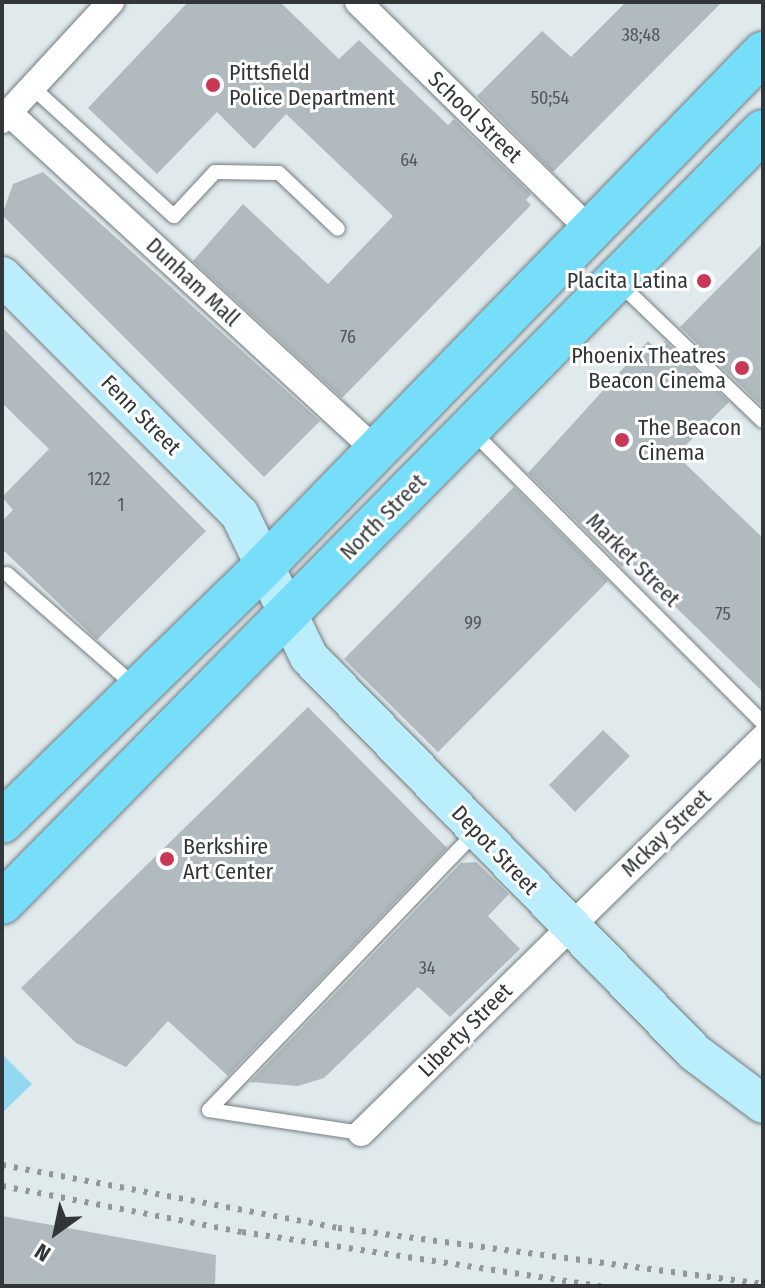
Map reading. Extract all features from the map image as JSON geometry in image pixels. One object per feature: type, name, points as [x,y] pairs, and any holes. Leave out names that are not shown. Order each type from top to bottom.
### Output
[{"type":"main road","points":[[2,822],[264,566],[763,53]]},
{"type":"main road","name":"North Street","points":[[2,903],[763,131]]},
{"type":"street","points":[[6,116],[111,2]]},
{"type":"street","name":"School Street","points":[[358,2],[592,232]]},
{"type":"street","name":"Dunham Mall","points":[[6,116],[376,451]]},
{"type":"street","name":"Fenn Street","points":[[2,276],[240,515],[264,566]]},
{"type":"street","name":"Depot Street","points":[[264,566],[309,657],[694,1052],[763,1104]]},
{"type":"street","name":"Mckay Street","points":[[569,927],[763,738]]},
{"type":"street","name":"Liberty Street","points":[[361,1133],[569,927]]},
{"type":"lane","points":[[32,87],[174,216],[215,172],[279,173],[338,229]]},
{"type":"lane","points":[[616,280],[763,421]]},
{"type":"lane","name":"Market Street","points":[[470,429],[763,723]]},
{"type":"lane","points":[[7,574],[138,689]]},
{"type":"lane","points":[[361,1133],[209,1110],[477,831]]},
{"type":"shaded area","points":[[2,1054],[32,1084],[2,1113]]},
{"type":"building","points":[[188,2],[280,2],[339,59],[359,40],[448,125],[454,119],[531,194],[526,200],[531,205],[342,398],[193,261],[243,204],[328,284],[393,216],[286,114],[254,149],[217,112],[157,174],[88,108]]},
{"type":"building","points":[[626,2],[722,2],[553,172],[477,96],[542,31],[571,57]]},
{"type":"building","points":[[43,172],[320,421],[264,477],[2,215],[13,184]]},
{"type":"building","name":"Phoenix Theatres Beacon Cinema","points":[[763,243],[763,407],[680,327]]},
{"type":"building","points":[[2,327],[206,531],[97,640],[2,549],[2,521],[13,510],[2,497],[49,449],[2,403]]},
{"type":"building","points":[[648,341],[657,350],[665,341],[729,402],[676,455],[763,538],[763,692],[628,561],[622,567],[528,473]]},
{"type":"building","points":[[514,487],[608,581],[438,752],[344,659]]},
{"type":"building","points":[[308,707],[447,848],[228,1076],[168,1021],[126,1067],[76,1043],[21,988]]},
{"type":"building","points":[[603,730],[630,756],[575,812],[549,785]]},
{"type":"building","points":[[476,862],[509,894],[488,916],[520,949],[450,1017],[418,987],[324,1078],[298,1086],[250,1082],[461,863]]},
{"type":"building","points":[[2,1216],[216,1255],[215,1286],[2,1286]]},
{"type":"railway","points":[[2,1165],[338,1228],[763,1284]]},
{"type":"railway","points":[[2,1186],[242,1232],[601,1286]]},
{"type":"place","name":"Pittsfield Police Department","points":[[213,85]]},
{"type":"place","name":"Placita Latina","points":[[704,281]]},
{"type":"place","name":"Phoenix Theatres Beacon Cinema","points":[[742,368]]},
{"type":"place","name":"The Beacon Cinema","points":[[622,440]]},
{"type":"place","name":"Berkshire Art Center","points":[[167,859]]}]
